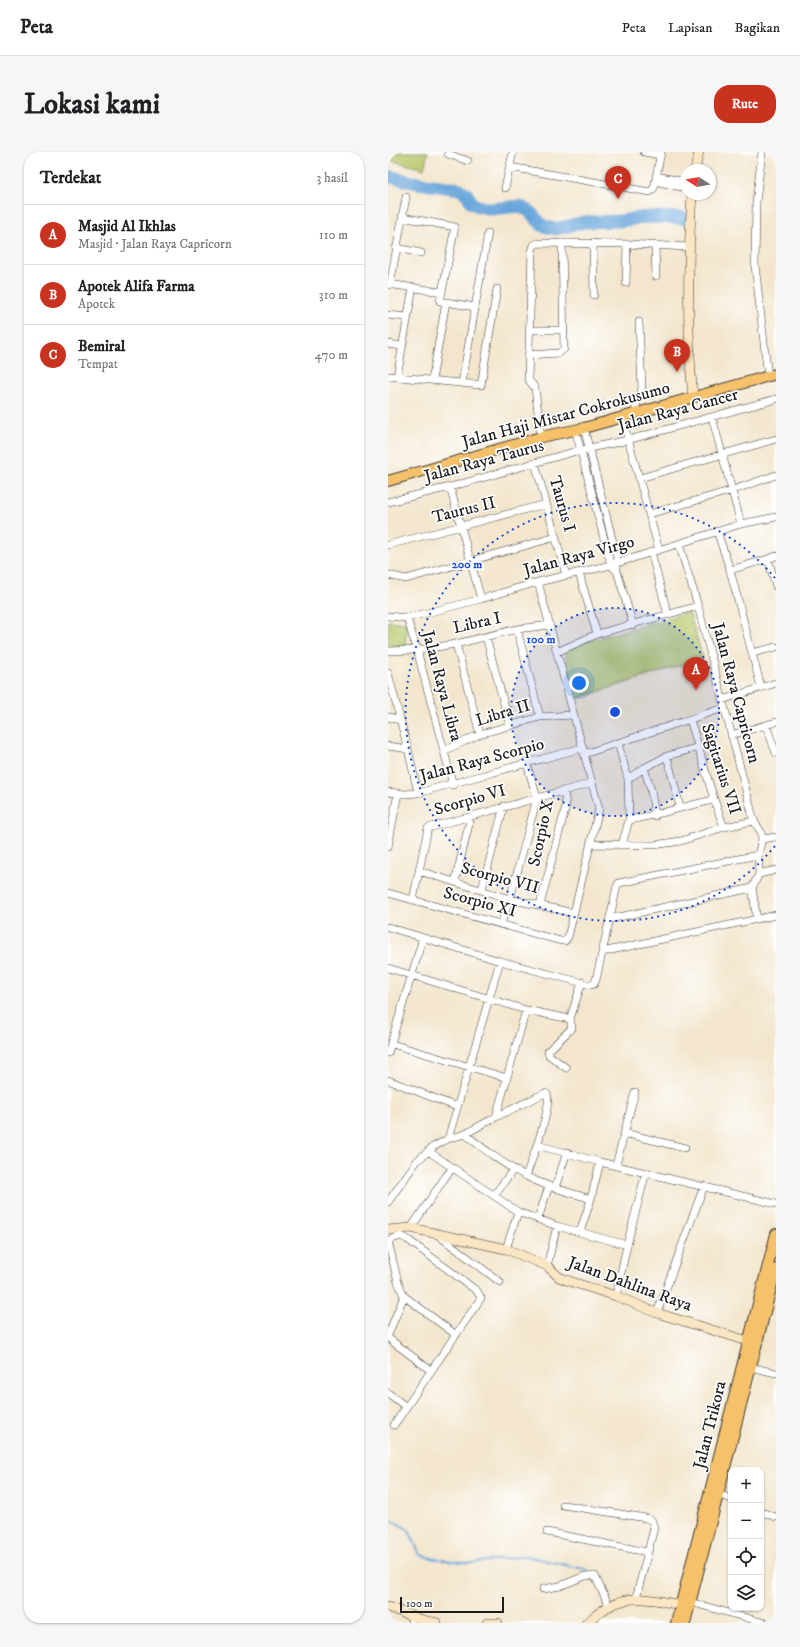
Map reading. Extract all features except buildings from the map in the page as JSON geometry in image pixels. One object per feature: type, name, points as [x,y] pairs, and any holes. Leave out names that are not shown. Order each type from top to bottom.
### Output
[{"type":"main road","name":"Jalan Haji Mistar Cokrokusumo","points":[[388,481],[541,437],[622,417],[772,375]]},
{"type":"main road","name":"Jalan Trikora","points":[[676,1623],[776,1234]]},
{"type":"main road","name":"Jalan Trikora","points":[[685,1623],[776,1269]]},
{"type":"street","points":[[448,152],[448,154],[468,161]]},
{"type":"street","points":[[505,188],[513,152]]},
{"type":"street","points":[[510,166],[649,192],[654,188],[660,154],[644,152]]},
{"type":"street","points":[[696,164],[698,152]]},
{"type":"street","points":[[762,152],[756,202],[755,265],[772,375]]},
{"type":"street","points":[[656,179],[680,181]]},
{"type":"street","points":[[656,179],[680,186]]},
{"type":"street","points":[[406,197],[389,285],[442,292]]},
{"type":"street","points":[[692,200],[689,247],[690,370],[693,397]]},
{"type":"street","points":[[402,217],[455,227],[440,301],[475,306]]},
{"type":"street","points":[[462,383],[488,233]]},
{"type":"street","points":[[541,437],[535,388],[528,379],[532,251],[534,245],[538,243],[593,243],[689,247]]},
{"type":"street","points":[[593,243],[594,295]]},
{"type":"street","points":[[528,355],[559,353],[564,348],[562,244]]},
{"type":"street","points":[[626,283],[627,244]]},
{"type":"street","points":[[655,246],[656,276]]},
{"type":"street","points":[[396,248],[421,253]]},
{"type":"street","points":[[397,377],[413,287]]},
{"type":"street","points":[[388,376],[481,385],[483,382],[497,289]]},
{"type":"street","points":[[432,380],[446,302]]},
{"type":"street","points":[[388,315],[407,317]]},
{"type":"street","points":[[636,412],[635,404],[641,394],[642,388],[638,322]]},
{"type":"street","points":[[529,330],[563,330]]},
{"type":"street","points":[[388,344],[402,346]]},
{"type":"street","name":"Jalan Raya Cancer","points":[[588,448],[628,440],[776,399]]},
{"type":"street","points":[[622,417],[659,550]]},
{"type":"street","points":[[712,417],[724,456],[741,524]]},
{"type":"street","points":[[579,428],[588,448],[615,564]]},
{"type":"street","points":[[579,428],[580,450],[633,625]]},
{"type":"street","points":[[640,478],[724,456],[776,440]]},
{"type":"street","name":"Jalan Raya Taurus","points":[[388,502],[450,487],[588,448]]},
{"type":"street","name":"Taurus I","points":[[535,463],[566,575]]},
{"type":"street","points":[[649,514],[733,490],[776,474]]},
{"type":"street","points":[[450,487],[481,599]]},
{"type":"street","name":"Taurus II","points":[[388,545],[546,504]]},
{"type":"street","name":"Jalan Raya Virgo","points":[[388,616],[407,618],[481,599],[538,582],[615,564],[717,531],[741,524],[776,517]]},
{"type":"street","points":[[717,531],[730,570],[761,687]]},
{"type":"street","points":[[388,576],[406,579],[556,537]]},
{"type":"street","name":"Jalan Raya Capricorn","points":[[678,544],[698,606],[754,821],[761,832],[762,839]]},
{"type":"street","points":[[651,552],[668,615]]},
{"type":"street","points":[[730,570],[776,556]]},
{"type":"street","points":[[768,559],[776,586]]},
{"type":"street","points":[[579,573],[597,634]]},
{"type":"street","points":[[538,582],[572,715],[599,809],[574,913]]},
{"type":"street","points":[[557,652],[597,634],[698,606]]},
{"type":"street","name":"Jalan Raya Libra","points":[[407,618],[453,785]]},
{"type":"street","name":"Libra I","points":[[388,651],[417,650],[456,644],[516,629],[550,625]]},
{"type":"street","points":[[516,629],[540,717]]},
{"type":"street","points":[[486,637],[510,726]]},
{"type":"street","points":[[456,644],[480,734]]},
{"type":"street","points":[[752,653],[776,647]]},
{"type":"street","points":[[388,673],[418,793]]},
{"type":"street","points":[[722,700],[776,683]]},
{"type":"street","name":"Jalan Raya Scorpio","points":[[388,792],[418,793],[453,785],[527,764],[618,743],[724,708]]},
{"type":"street","name":"Libra II","points":[[444,751],[480,734],[540,717],[572,715]]},
{"type":"street","points":[[388,717],[400,720]]},
{"type":"street","name":"Sagitarius VII","points":[[690,720],[713,800],[724,827]]},
{"type":"street","points":[[731,734],[776,722]]},
{"type":"street","points":[[766,725],[776,753]]},
{"type":"street","points":[[618,743],[628,779],[629,820],[622,845]]},
{"type":"street","points":[[388,746],[408,749]]},
{"type":"street","points":[[628,779],[644,768],[667,756],[699,747]]},
{"type":"street","points":[[667,756],[680,807]]},
{"type":"street","points":[[500,923],[510,899],[537,798],[527,764]]},
{"type":"street","points":[[644,768],[651,790],[655,816]]},
{"type":"street","name":"Scorpio VI","points":[[413,900],[427,829],[504,806],[592,783]]},
{"type":"street","name":"Scorpio X","points":[[540,905],[566,806],[564,791]]},
{"type":"street","points":[[388,847],[390,825],[398,793]]},
{"type":"street","points":[[629,820],[655,816],[680,807],[713,800]]},
{"type":"street","points":[[482,889],[504,806]]},
{"type":"street","points":[[455,882],[471,816]]},
{"type":"street","points":[[590,844],[654,846],[681,841],[724,827],[754,821]]},
{"type":"street","points":[[757,919],[752,888],[759,874],[758,855],[762,839],[776,837]]},
{"type":"street","points":[[388,927],[500,961],[592,985],[594,984],[617,886],[619,883],[758,855]]},
{"type":"street","points":[[759,874],[776,870]]},
{"type":"street","name":"Scorpio VII","points":[[419,871],[482,889],[510,899],[574,913]]},
{"type":"street","points":[[610,919],[752,888]]},
{"type":"street","name":"Scorpio XI","points":[[388,893],[565,941],[568,937],[574,913]]},
{"type":"street","points":[[602,952],[776,915]]},
{"type":"street","points":[[388,1053],[392,1044],[423,938]]},
{"type":"street","points":[[448,1140],[500,961]]},
{"type":"street","points":[[388,968],[526,1010],[570,1019]]},
{"type":"street","points":[[566,1068],[548,1054],[548,1051],[572,1028],[570,1019],[582,982]]},
{"type":"street","points":[[496,1117],[526,1010]]},
{"type":"street","points":[[392,1044],[507,1078]]},
{"type":"street","points":[[388,1080],[457,1107]]},
{"type":"street","points":[[616,1165],[635,1092]]},
{"type":"street","points":[[388,1202],[406,1174],[428,1151],[543,1094],[547,1094],[549,1098],[548,1104],[537,1145],[526,1176]]},
{"type":"street","points":[[624,1133],[685,1148]]},
{"type":"street","points":[[464,1134],[526,1176],[552,1187],[590,1199]]},
{"type":"street","points":[[537,1145],[600,1162],[776,1204]]},
{"type":"street","points":[[428,1151],[518,1212],[557,1226],[627,1245]]},
{"type":"street","points":[[538,1219],[567,1152]]},
{"type":"street","points":[[580,1232],[600,1162]]},
{"type":"street","points":[[411,1228],[453,1168]]},
{"type":"street","points":[[494,1195],[514,1169]]},
{"type":"street","points":[[616,1296],[627,1245],[646,1172]]},
{"type":"street","points":[[658,1313],[704,1186]]},
{"type":"street","points":[[506,1249],[518,1212]]},
{"type":"street","points":[[547,1266],[557,1226]]},
{"type":"street","name":"Jalan Dahlina Raya","points":[[389,1234],[411,1228],[435,1232],[506,1249],[547,1266],[559,1277],[568,1281],[616,1296],[658,1313],[748,1341]]},
{"type":"street","points":[[435,1232],[500,1282]]},
{"type":"street","points":[[394,1424],[430,1370],[456,1335],[480,1302],[480,1294],[407,1238],[389,1234],[398,1282],[404,1296],[456,1335]]},
{"type":"street","points":[[404,1296],[388,1336],[430,1370]]},
{"type":"street","points":[[750,1367],[776,1373]]},
{"type":"street","points":[[388,1393],[406,1406]]},
{"type":"street","points":[[718,1494],[728,1498]]},
{"type":"street","points":[[563,1505],[646,1518],[652,1521],[654,1528],[636,1598]]},
{"type":"street","points":[[764,1513],[776,1517]]},
{"type":"street","points":[[547,1532],[647,1552]]},
{"type":"street","points":[[544,1589],[560,1586],[585,1576],[595,1576],[609,1606]]},
{"type":"street","points":[[586,1623],[609,1606],[624,1600],[636,1598],[651,1599],[680,1605]]},
{"type":"street","points":[[690,1602],[766,1623]]},
{"type":"street","points":[[388,1607],[412,1619],[437,1623]]},
{"type":"street","points":[[487,1623],[498,1623]]},
{"type":"green space","points":[[390,152],[428,152],[424,169],[389,160]]},
{"type":"green space","points":[[689,612],[703,658],[576,699],[564,648]]},
{"type":"green space","points":[[388,621],[407,623],[405,646],[388,645]]},
{"type":"waterway","points":[[388,176],[412,182],[460,189],[467,194],[472,203],[491,209],[520,206],[530,212],[543,226],[556,229],[584,222],[619,221],[647,217],[684,218]]},
{"type":"waterway","points":[[388,1518],[409,1530],[420,1555],[435,1559],[471,1563],[526,1556],[588,1570]]},
{"type":"place","name":"Bemiral","points":[[618,199]]},
{"type":"place","name":"Apotek Alifa Farma","points":[[677,372]]},
{"type":"place","name":"Masjid Al Ikhlas","points":[[696,690]]}]
